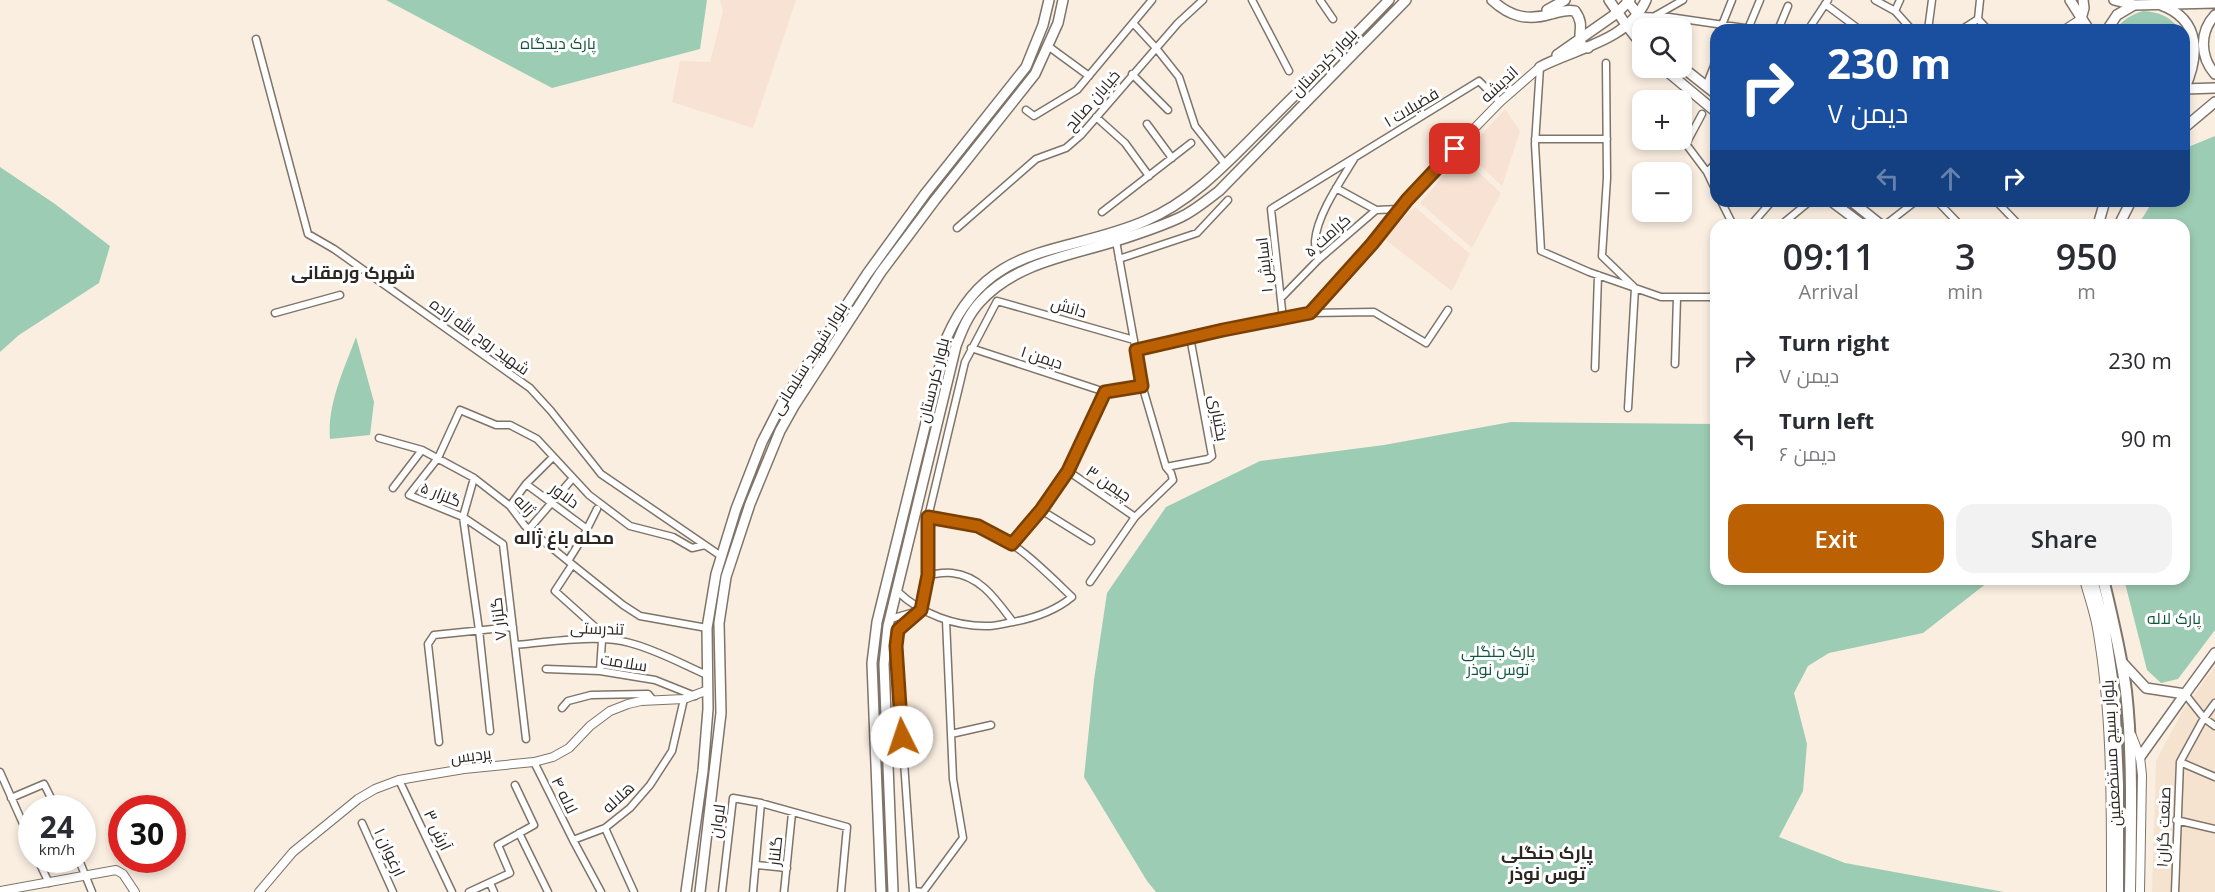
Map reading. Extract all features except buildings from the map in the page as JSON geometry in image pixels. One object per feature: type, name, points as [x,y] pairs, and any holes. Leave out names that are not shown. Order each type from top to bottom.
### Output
[{"type":"highway","name":"بلوار بسیج مستضعفین","points":[[2094,585],[2104,625],[2114,692],[2118,785],[2118,892]]},
{"type":"highway","name":"بلوار بسیج مستضعفین","points":[[2104,585],[2126,691],[2130,777],[2130,892]]},
{"type":"main road","name":"بلوار شهید سلیمانی","points":[[686,892],[703,771],[708,690],[707,628],[721,556],[762,442],[782,403],[867,274],[925,194],[1026,67],[1043,25],[1050,0]]},
{"type":"main road","name":"بلوار شهید سلیمانی","points":[[700,892],[709,831],[721,713],[719,623],[726,577],[750,504],[780,431],[794,406],[888,263],[1035,74],[1058,23],[1063,0]]},
{"type":"main road","name":"بلوار کردستان","points":[[880,892],[872,663],[876,622],[947,337],[956,316],[972,294],[993,274],[1011,264],[1144,222],[1174,207],[1225,164],[1389,0]]},
{"type":"main road","name":"بلوار کردستان","points":[[893,892],[884,664],[890,619],[956,346],[964,324],[979,302],[1016,275],[1042,263],[1116,241],[1183,216],[1219,191],[1406,0]]},
{"type":"main road","points":[[1492,0],[1512,15],[1523,17],[1544,16],[1566,10],[1575,11],[1581,21],[1582,46],[1588,48]]},
{"type":"main road","points":[[1499,0],[1512,9],[1533,13],[1551,9],[1565,0]]},
{"type":"main road","points":[[1609,0],[1632,33]]},
{"type":"main road","points":[[1638,16],[1646,0]]},
{"type":"main road","points":[[2070,0],[2084,24]]},
{"type":"main road","points":[[2081,19],[2084,8],[2083,0]]},
{"type":"main road","points":[[2114,0],[2134,5],[2215,3]]},
{"type":"main road","points":[[1629,1],[1638,16]]},
{"type":"main road","name":"اندیشه","points":[[1540,67],[1617,13],[1629,1]]},
{"type":"main road","points":[[2156,3],[2169,8],[2186,24]]},
{"type":"main road","points":[[2111,24],[2117,15],[2134,5]]},
{"type":"main road","points":[[2215,15],[2206,30],[2203,43],[2204,56],[2215,74]]},
{"type":"main road","name":"اندیشه","points":[[1540,67],[1588,48],[1626,26],[1638,16]]},
{"type":"main road","points":[[2190,28],[2195,55],[2190,71]]},
{"type":"main road","points":[[1692,75],[1710,89]]},
{"type":"main road","points":[[1675,78],[1710,107]]},
{"type":"main road","points":[[2190,90],[2215,88]]},
{"type":"main road","points":[[2190,123],[2215,102]]},
{"type":"main road","points":[[983,121],[985,128],[993,128]]},
{"type":"main road","points":[[972,135],[979,135],[981,142]]},
{"type":"main road","points":[[1840,207],[1855,219]]},
{"type":"main road","points":[[1859,207],[1875,219]]},
{"type":"main road","points":[[1114,231],[1116,241]]},
{"type":"main road","points":[[845,309],[854,315]]},
{"type":"main road","points":[[2140,757],[2215,653]]},
{"type":"main road","points":[[2121,660],[2146,688],[2185,694]]},
{"type":"main road","points":[[697,813],[710,815]]},
{"type":"main road","points":[[694,829],[709,831]]},
{"type":"street","points":[[1026,110],[1034,116],[1077,90],[1152,0]]},
{"type":"street","name":"خیابان صالح","points":[[957,228],[1036,159],[1066,148],[1081,135],[1178,23],[1203,0]]},
{"type":"street","points":[[1252,0],[1288,71]]},
{"type":"street","points":[[1320,0],[1333,19]]},
{"type":"street","points":[[1654,16],[1683,0]]},
{"type":"street","points":[[1722,24],[1732,0]]},
{"type":"street","points":[[1756,24],[1760,0]]},
{"type":"street","points":[[1875,0],[1895,11],[1906,24]]},
{"type":"street","points":[[1895,11],[1900,0]]},
{"type":"street","points":[[1929,24],[1932,0]]},
{"type":"street","points":[[1980,0],[1978,19],[1983,24]]},
{"type":"street","points":[[2073,24],[2081,19],[2075,0]]},
{"type":"street","points":[[1812,24],[1827,2],[1853,24]]},
{"type":"street","points":[[1780,24],[1788,6]]},
{"type":"street","points":[[1638,16],[1654,16],[1710,26]]},
{"type":"street","points":[[1970,24],[1978,19]]},
{"type":"street","points":[[1133,23],[1179,77],[1195,126],[1225,164]]},
{"type":"street","name":"شهید روح الله زاده","points":[[256,39],[308,234],[334,249],[530,388],[601,474],[721,556]]},
{"type":"street","points":[[1048,46],[1089,76]]},
{"type":"street","points":[[1606,63],[1607,178],[1602,256],[1635,288],[1628,408]]},
{"type":"street","points":[[1540,67],[1535,139],[1541,251],[1598,275],[1661,297],[1710,297]]},
{"type":"street","name":"اندیشه","points":[[1310,313],[1424,180],[1500,102],[1540,67]]},
{"type":"street","points":[[1132,74],[1168,110]]},
{"type":"street","points":[[1706,86],[1710,76]]},
{"type":"street","name":"فضیلات ۱","points":[[1271,209],[1479,81],[1500,102]]},
{"type":"street","points":[[1702,114],[1686,144],[1710,178]]},
{"type":"street","points":[[1096,117],[1125,143],[1149,176]]},
{"type":"street","points":[[1147,124],[1172,158]]},
{"type":"street","points":[[1535,139],[1607,139]]},
{"type":"street","points":[[1102,212],[1191,143]]},
{"type":"street","name":"فضیلات ۱","points":[[1318,260],[1315,244],[1317,232],[1336,188],[1356,156]]},
{"type":"street","points":[[1707,172],[1710,169]]},
{"type":"street","points":[[1336,188],[1376,210],[1400,209]]},
{"type":"street","points":[[1119,259],[1197,233],[1228,200]]},
{"type":"street","points":[[1756,219],[1765,207]]},
{"type":"street","points":[[1788,219],[1803,207]]},
{"type":"street","points":[[1891,219],[1908,207]]},
{"type":"street","points":[[1943,207],[1954,219]]},
{"type":"street","points":[[2002,207],[2013,219]]},
{"type":"street","name":"اسایش ۱","points":[[1271,209],[1282,320]]},
{"type":"street","name":"کرامت ۵","points":[[1281,298],[1318,260],[1376,210]]},
{"type":"street","points":[[1090,582],[1135,517],[1173,480],[1166,467],[1142,386],[1116,241]]},
{"type":"street","points":[[1595,368],[1598,275]]},
{"type":"street","points":[[275,313],[339,295]]},
{"type":"street","points":[[1675,364],[1677,297]]},
{"type":"street","name":"دانش","points":[[971,348],[997,301],[1134,340]]},
{"type":"street","points":[[1136,350],[1310,313],[1374,312],[1426,343],[1448,310]]},
{"type":"street","name":"بختیاری","points":[[1166,467],[1208,459],[1212,456],[1190,337]]},
{"type":"street","points":[[946,620],[953,779],[963,838],[923,892],[913,892],[896,646],[898,630],[921,610],[928,575],[928,517],[965,362],[971,348]]},
{"type":"street","name":"دیمن ۱","points":[[971,348],[1105,392]]},
{"type":"street","points":[[1012,544],[1041,510],[1068,471],[1105,392],[1142,386]]},
{"type":"street","points":[[438,458],[460,410],[496,425],[510,425],[537,439],[589,495],[630,526],[674,537],[692,548],[705,545]]},
{"type":"street","name":"ژاله","points":[[379,438],[422,450],[474,478],[510,506],[529,529],[623,605],[640,616],[707,628]]},
{"type":"street","points":[[393,488],[422,450]]},
{"type":"street","points":[[510,506],[526,484],[553,457]]},
{"type":"street","name":"گلزار ۵","points":[[438,458],[409,495],[463,517]]},
{"type":"street","name":"چیمن ۳","points":[[1068,471],[1135,517]]},
{"type":"street","points":[[474,478],[463,517],[490,731]]},
{"type":"street","points":[[529,529],[573,478]]},
{"type":"street","name":"دلاور","points":[[526,484],[587,529]]},
{"type":"street","points":[[597,509],[555,593],[594,626],[602,640],[600,671]]},
{"type":"street","points":[[1041,510],[1091,541]]},
{"type":"street","name":"گلزار ۷","points":[[463,517],[503,544],[526,740]]},
{"type":"street","points":[[897,591],[921,610],[946,620],[990,626],[1029,619],[1051,611],[1072,597],[1040,566],[1012,544],[978,526],[928,517]]},
{"type":"street","points":[[928,575],[953,573],[977,581],[1013,622]]},
{"type":"street","points":[[2087,585],[2096,625],[2104,684],[2110,787],[2111,892]]},
{"type":"street","points":[[890,619],[921,610]]},
{"type":"street","points":[[439,742],[428,644],[434,635],[513,627]]},
{"type":"street","name":"تندرستی","points":[[515,645],[585,639],[628,642],[663,654],[707,675]]},
{"type":"street","name":"سلامت","points":[[546,669],[600,671],[655,680],[695,696]]},
{"type":"street","name":"پردیس","points":[[259,892],[293,852],[358,799],[375,789],[399,780],[464,769],[534,762],[553,757],[569,748],[610,711],[628,704],[684,699],[708,690]]},
{"type":"street","points":[[562,708],[568,700],[591,695],[648,694],[653,700]]},
{"type":"street","points":[[2185,694],[2204,718],[2215,726]]},
{"type":"street","name":"هلاله","points":[[573,840],[605,828],[630,808],[643,793],[672,751],[684,699]]},
{"type":"street","points":[[2215,703],[2204,718],[2180,762],[2215,777]]},
{"type":"street","points":[[951,734],[991,725]]},
{"type":"street","points":[[2128,727],[2140,757],[2140,892]]},
{"type":"street","points":[[2130,777],[2140,757]]},
{"type":"street","name":"لاله ۴","points":[[534,762],[573,840]]},
{"type":"street","name":"صنعت گران۱","points":[[2175,892],[2180,762]]},
{"type":"street","points":[[0,772],[18,813]]},
{"type":"street","name":"آرش ۳","points":[[399,780],[452,892]]},
{"type":"street","points":[[18,795],[44,784],[50,795]]},
{"type":"street","points":[[470,892],[510,873],[498,845],[534,825],[515,785]]},
{"type":"street","points":[[11,798],[18,795]]},
{"type":"street","name":"لاوان","points":[[722,892],[733,798],[761,803]]},
{"type":"street","points":[[753,892],[761,803],[847,827],[841,892]]},
{"type":"street","name":"گلنار","points":[[784,892],[792,813]]},
{"type":"street","points":[[2176,820],[2215,829]]},
{"type":"street","name":"ارغوان ۱","points":[[362,824],[393,892]]},
{"type":"street","points":[[605,828],[634,892]]},
{"type":"street","points":[[519,833],[548,892]]},
{"type":"street","points":[[573,840],[601,892]]},
{"type":"street","points":[[756,865],[787,868]]},
{"type":"street","points":[[0,891],[116,870],[123,874],[135,892]]},
{"type":"street","points":[[44,873],[48,883]]},
{"type":"street","points":[[85,874],[92,892]]},
{"type":"street","points":[[490,883],[494,892]]},
{"type":"shaded area","points":[[720,0],[796,0],[753,128],[672,102],[680,61],[710,62],[723,11]]},
{"type":"shaded area","points":[[1505,109],[1520,131],[1502,186],[1466,152]]},
{"type":"shaded area","points":[[1461,156],[1501,193],[1472,248],[1420,203]]},
{"type":"shaded area","points":[[1415,207],[1470,254],[1452,291],[1383,238]]},
{"type":"shaded area","points":[[2215,666],[2215,892],[2152,892],[2156,761],[2183,710]]},
{"type":"green space","name":"پارک دیدگاه","points":[[386,0],[707,0],[700,49],[552,88]]},
{"type":"green space","points":[[2143,11],[2154,12],[2175,24],[2120,24],[2134,14]]},
{"type":"green space","name":"پارک لاله","points":[[2215,136],[2215,630],[2178,679],[2161,683],[2147,670],[2126,585],[2190,585],[2190,219],[2142,219],[2149,207],[2190,207],[2190,146]]},
{"type":"green space","points":[[0,167],[55,204],[110,246],[99,283],[19,335],[0,352]]},
{"type":"green space","points":[[356,337],[374,402],[370,435],[330,439],[334,400]]},
{"type":"green space","name":"پارک جنگلی توس نوذر","points":[[1511,422],[1710,424],[1710,585],[1984,585],[1923,633],[1829,653],[1808,666],[1794,693],[1807,744],[1803,791],[1779,837],[1845,863],[2004,892],[1156,892],[1084,777],[1094,680],[1107,593],[1166,507],[1260,461],[1384,445]]},
{"type":"district","name":"شهرک ورمقانی","points":[[353,273]]},
{"type":"district","name":"محله باغ ژاله","points":[[564,538]]},
{"type":"district","name":"پارک جنگلی توس نوذر","points":[[1547,863]]},
{"type":"route","points":[[902,737],[896,646],[898,630],[921,610],[928,575],[928,517],[978,526],[1012,544],[1041,510],[1068,471],[1105,392],[1142,386],[1136,350],[1310,313],[1372,244],[1424,180],[1455,149]]}]
